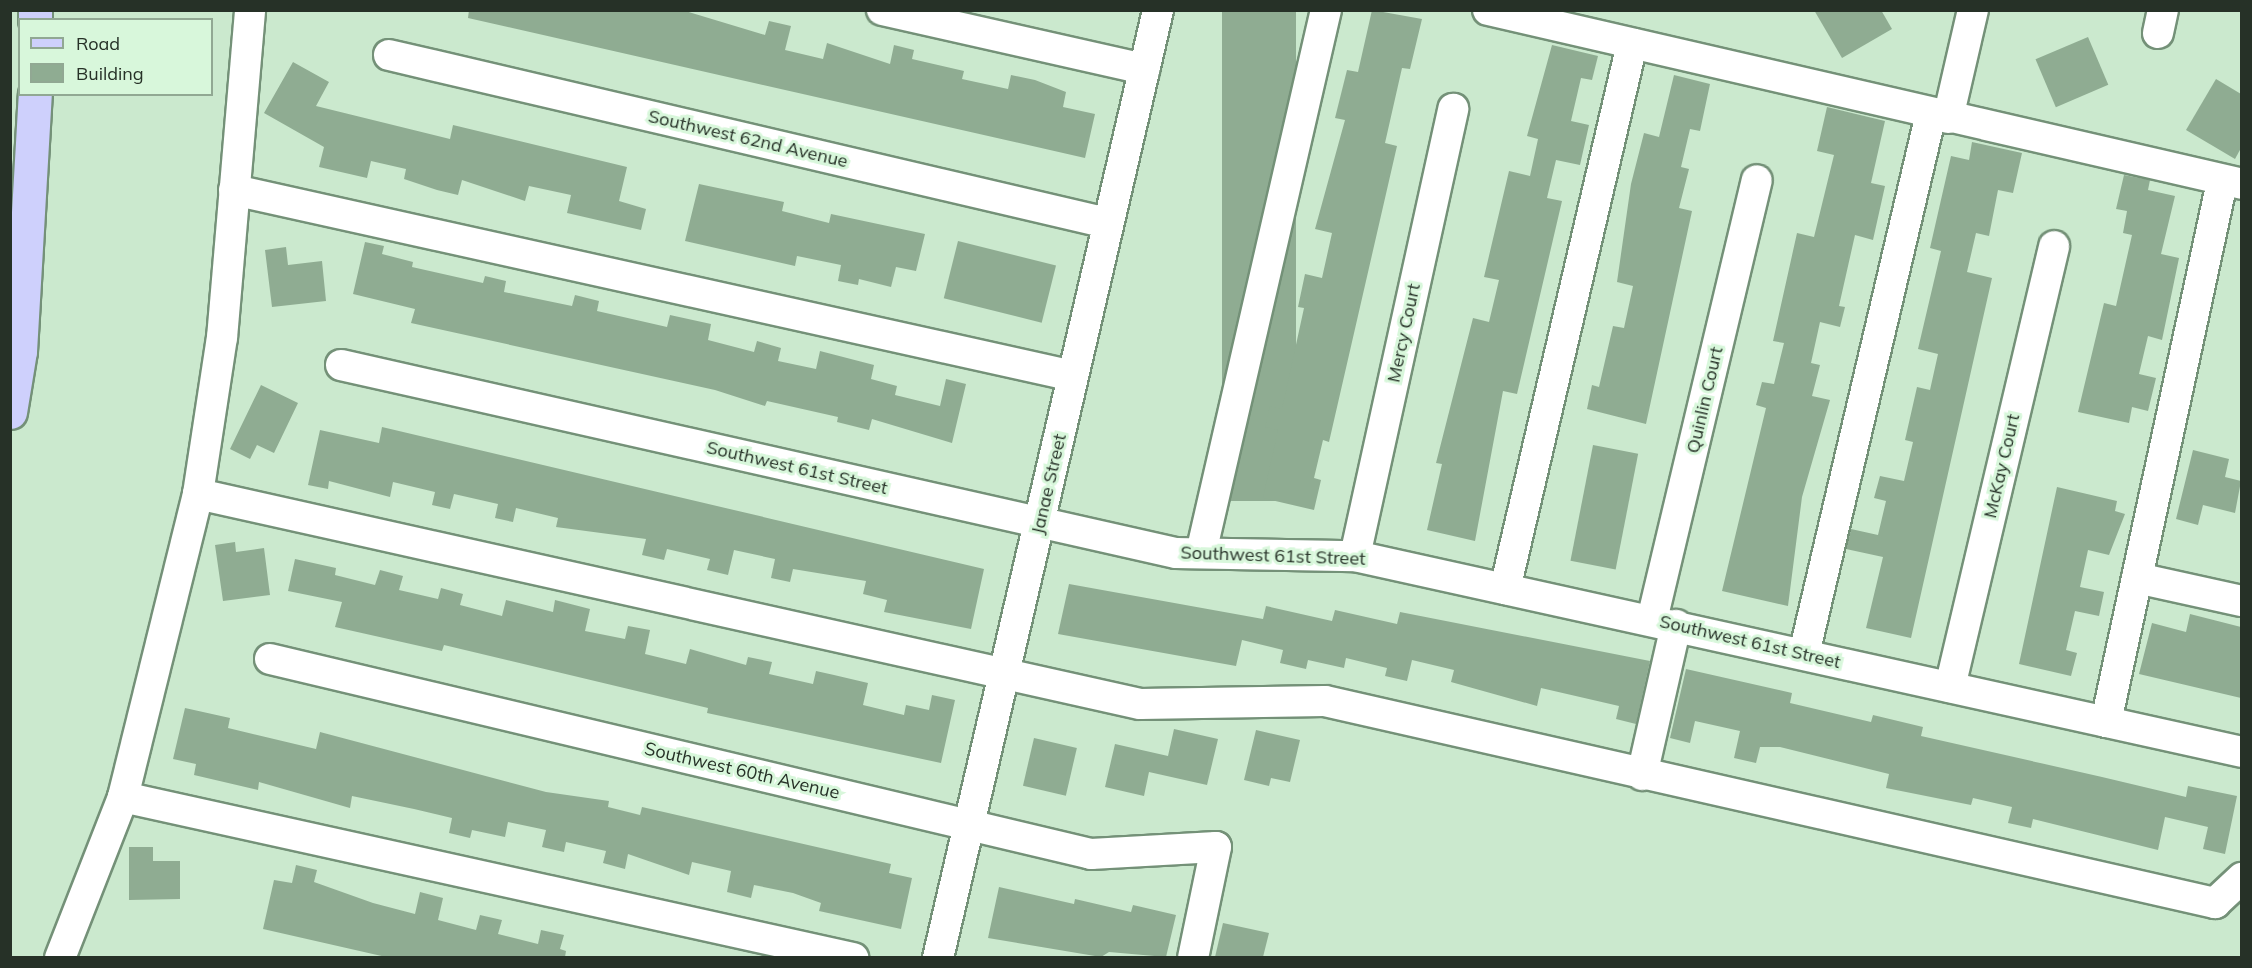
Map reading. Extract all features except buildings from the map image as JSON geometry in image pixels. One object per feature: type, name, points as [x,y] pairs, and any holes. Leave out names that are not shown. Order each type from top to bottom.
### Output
[{"type":"main road","points":[[10,412],[20,351],[35,96]]},
{"type":"street","points":[[60,957],[123,797],[198,494],[222,338],[250,10]]},
{"type":"street","points":[[882,10],[994,23],[1144,69]]},
{"type":"street","name":"Janae Street","points":[[938,957],[1041,523],[1107,223],[1158,10]]},
{"type":"street","points":[[1201,553],[1326,10]]},
{"type":"street","points":[[1488,10],[2232,183],[2137,578],[2106,722]]},
{"type":"street","points":[[1804,654],[1940,116],[1973,10]]},
{"type":"street","points":[[1505,589],[1632,44]]},
{"type":"street","name":"Southwest 62nd Avenue","points":[[389,55],[1107,223]]},
{"type":"street","name":"Mercy Court","points":[[1355,556],[1453,109]]},
{"type":"street","name":"Quinlin Court","points":[[1642,775],[1664,623],[1757,180]]},
{"type":"street","points":[[234,190],[1073,376]]},
{"type":"street","name":"McKay Court","points":[[1950,687],[2054,246]]},
{"type":"street","name":"Southwest 61st Street","points":[[341,365],[1176,553],[1355,556],[2241,752]]},
{"type":"street","points":[[198,494],[1140,704],[1325,701],[1642,775],[2215,903],[2241,878]]},
{"type":"street","points":[[2137,578],[2241,601]]},
{"type":"street","name":"Southwest 60th Avenue","points":[[270,659],[1091,854],[1216,847],[1193,957]]},
{"type":"street","points":[[123,797],[853,957]]}]
